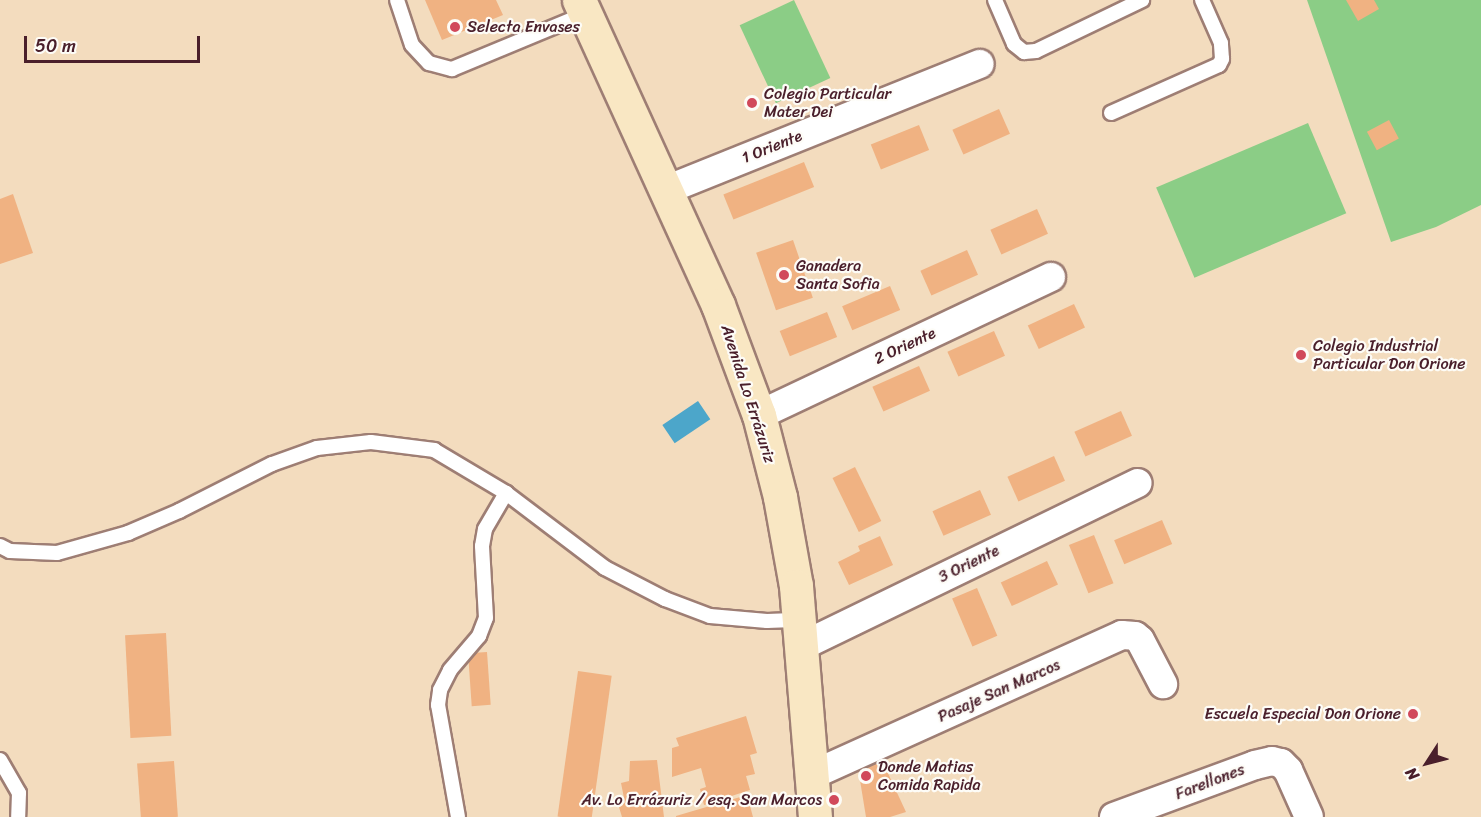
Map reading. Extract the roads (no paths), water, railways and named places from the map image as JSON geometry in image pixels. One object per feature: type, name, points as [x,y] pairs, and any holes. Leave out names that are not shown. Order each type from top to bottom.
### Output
[{"type":"main road","name":"Avenida Lo Errázuriz","points":[[582,7],[733,341],[759,415],[789,545],[801,633],[815,817]]},
{"type":"street","name":"1 Oriente","points":[[666,190],[980,64]]},
{"type":"street","name":"2 Oriente","points":[[759,415],[1051,277]]},
{"type":"street","name":"3 Oriente","points":[[801,633],[1137,483]]},
{"type":"street","name":"Pasaje San Marcos","points":[[812,776],[1122,635],[1135,636],[1140,640],[1163,684]]},
{"type":"street","name":"Farellones","points":[[1114,817],[1170,808],[1255,765],[1272,761],[1281,763],[1288,770],[1309,817]]},
{"type":"lane","points":[[397,0],[412,45],[429,63],[452,69],[582,7]]},
{"type":"lane","points":[[995,0],[1014,44],[1024,52],[1036,51],[1142,0]]},
{"type":"lane","points":[[1111,113],[1219,65],[1222,59],[1221,43],[1202,0]]},
{"type":"lane","points":[[0,546],[10,551],[57,554],[128,533],[179,511],[272,464],[316,448],[371,442],[434,450],[506,493],[605,568],[665,598],[710,616],[767,621],[801,633]]},
{"type":"lane","points":[[459,817],[438,705],[440,690],[457,660],[479,636],[486,618],[482,546],[485,529],[506,493]]},
{"type":"lane","points":[[0,760],[19,793],[18,817]]},
{"type":"water","points":[[698,401],[710,419],[675,443],[662,425]]},
{"type":"place","name":"Selecta Envases","points":[[455,27]]},
{"type":"place","name":"Colegio Particular Mater Dei","points":[[752,103]]},
{"type":"place","name":"Ganadera Santa Sofia","points":[[784,275]]},
{"type":"place","name":"Colegio Industrial Particular Don Orione","points":[[1301,355]]},
{"type":"place","name":"Escuela Especial Don Orione","points":[[1413,714]]},
{"type":"place","name":"Donde Matias Comida Rapida","points":[[866,776]]},
{"type":"place","name":"Av. Lo Errázuriz / esq. San Marcos","points":[[834,800]]}]
